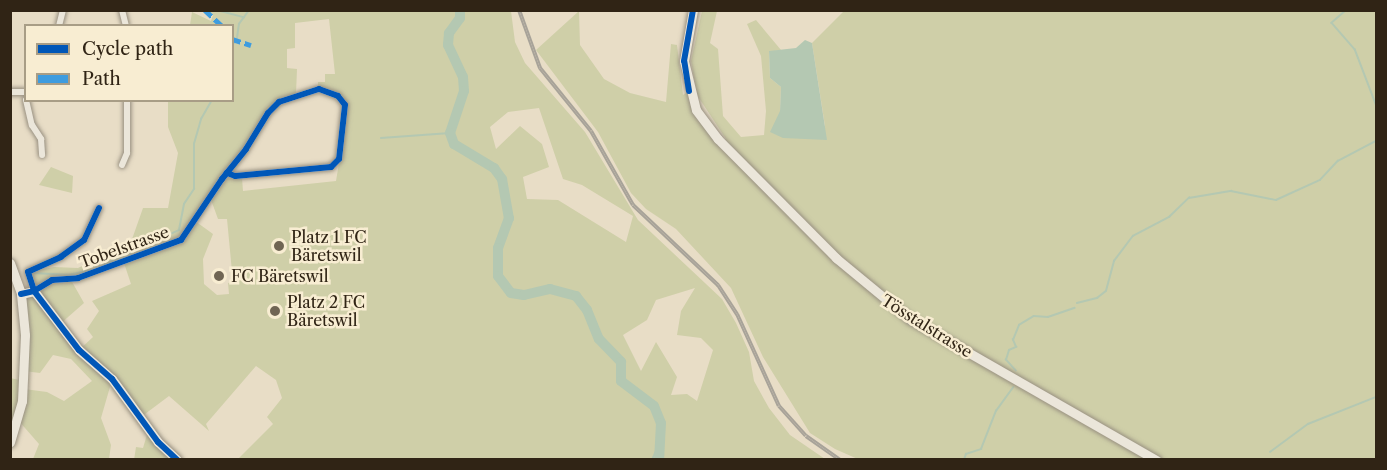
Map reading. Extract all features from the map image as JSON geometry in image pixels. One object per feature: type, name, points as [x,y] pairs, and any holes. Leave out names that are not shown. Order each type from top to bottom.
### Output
[{"type":"main road","name":"Tösstalstrasse","points":[[693,10],[685,45],[685,75],[705,125],[829,250],[887,303],[1156,459]]},
{"type":"main road","points":[[10,263],[21,294],[23,389],[10,442]]},
{"type":"main road","points":[[21,294],[34,291],[79,350],[112,379],[158,442],[177,459]]},
{"type":"street","name":"Tobelstrasse","points":[[34,291],[52,280],[78,278],[175,244],[188,232],[227,173],[268,113],[279,102],[307,91],[326,90],[345,105],[339,159],[331,167],[236,176],[227,173]]},
{"type":"street","points":[[26,102],[32,125],[41,139],[42,155]]},
{"type":"street","points":[[122,165],[127,153],[127,102]]},
{"type":"street","points":[[34,291],[28,272],[61,257],[84,240],[99,208]]},
{"type":"shaded area","points":[[205,11],[511,11],[515,42],[525,63],[585,132],[638,220],[722,299],[749,352],[754,381],[769,408],[790,435],[825,459],[238,459],[273,424],[267,417],[282,398],[276,380],[256,366],[206,424],[209,431],[169,396],[141,417],[112,380],[101,418],[111,445],[109,459],[33,459],[39,444],[18,420],[11,442],[10,378],[24,381],[24,389],[47,392],[64,401],[92,381],[71,359],[53,355],[40,373],[24,371],[21,294],[33,291],[28,272],[54,267],[78,268],[131,242],[143,208],[168,208],[178,153],[168,127],[168,102],[234,102],[234,24],[190,24],[192,12],[211,21],[213,15]],"holes":[[[329,19],[335,74],[325,74],[325,82],[318,82],[318,90],[338,96],[345,105],[346,121],[336,181],[243,191],[242,178],[223,179],[279,102],[296,94],[297,69],[287,68],[287,49],[295,48],[295,23]],[[539,108],[563,179],[582,185],[633,216],[626,242],[558,200],[527,199],[523,177],[549,167],[542,144],[520,126],[496,149],[490,127],[508,112]],[[210,197],[218,219],[227,219],[233,282],[228,283],[229,294],[217,295],[204,284],[203,259],[213,234],[195,221]],[[124,263],[131,284],[92,301],[99,311],[87,329],[93,337],[79,350],[59,325],[84,303],[71,280]],[[695,288],[681,311],[677,335],[701,338],[713,350],[697,401],[687,394],[671,395],[677,377],[656,342],[641,371],[623,335],[647,320],[656,300]]]},
{"type":"shaded area","points":[[579,11],[580,45],[604,79],[630,93],[666,102],[671,44],[677,45],[683,95],[689,91],[718,139],[726,139],[697,95],[691,61],[702,11],[717,11],[710,43],[718,49],[723,116],[741,137],[764,135],[766,111],[761,56],[747,24],[756,20],[781,50],[769,52],[770,78],[781,87],[780,112],[825,126],[812,43],[844,11],[1376,11],[1376,459],[860,460],[835,449],[810,433],[763,357],[731,288],[676,229],[646,209],[631,193],[598,132],[536,50]]},
{"type":"shaded area","points":[[805,40],[812,43],[827,140],[783,138],[770,132],[780,111],[781,87],[770,78],[769,51],[796,48]]},
{"type":"shaded area","points":[[51,167],[73,176],[72,193],[39,185]]},
{"type":"shaded area","points":[[149,428],[177,460],[134,460],[136,447],[143,448]]},
{"type":"waterway","points":[[217,10],[244,17]]},
{"type":"waterway","points":[[237,38],[239,24],[249,10]]},
{"type":"waterway","points":[[460,10],[460,18],[449,33],[448,45],[463,77],[464,91],[450,133],[454,144],[494,168],[502,179],[509,218],[498,248],[498,276],[511,293],[524,295],[550,289],[576,296],[587,310],[599,339],[621,362],[621,381],[654,406],[661,423],[659,460]]},
{"type":"waterway","points":[[1347,10],[1332,23],[1355,49],[1376,104]]},
{"type":"waterway","points":[[99,267],[179,230],[184,204],[194,189],[194,144],[201,119],[211,102]]},
{"type":"waterway","points":[[381,138],[450,133]]},
{"type":"waterway","points":[[1077,303],[1097,298],[1106,291],[1114,261],[1133,236],[1169,217],[1189,198],[1231,191],[1276,200],[1320,180],[1338,161],[1376,141]]},
{"type":"waterway","points":[[33,273],[68,275],[91,270]]},
{"type":"waterway","points":[[1016,371],[1006,360],[1009,350],[1016,347],[1013,340],[1019,325],[1034,316],[1048,317],[1074,308]]},
{"type":"waterway","points":[[964,460],[966,454],[981,449],[996,411],[1013,388]]},
{"type":"waterway","points":[[1270,452],[1308,424],[1376,397]]},
{"type":"waterway","points":[[652,460],[659,444]]},
{"type":"railway","points":[[519,10],[540,68],[591,131],[633,205],[718,285],[737,314],[779,406],[806,436],[840,460]]},
{"type":"marked path","points":[[205,10],[220,24]]},
{"type":"marked path","points":[[234,40],[251,45]]},
{"type":"cycle path","points":[[689,91],[684,61],[693,10]]},
{"type":"cycle path","points":[[99,208],[84,240],[61,257],[28,272],[34,291],[52,280],[78,278],[181,240],[222,179],[246,149],[268,113],[279,102],[319,89],[338,96],[345,105],[339,159],[331,167],[235,176],[227,173]]},
{"type":"cycle path","points":[[21,294],[34,291],[79,350],[112,379],[158,442],[177,460]]},
{"type":"place","name":"Platz 1 FC Bäretswil","points":[[279,246]]},
{"type":"place","name":"FC Bäretswil","points":[[219,276]]},
{"type":"place","name":"Platz 2 FC Bäretswil","points":[[275,311]]}]
